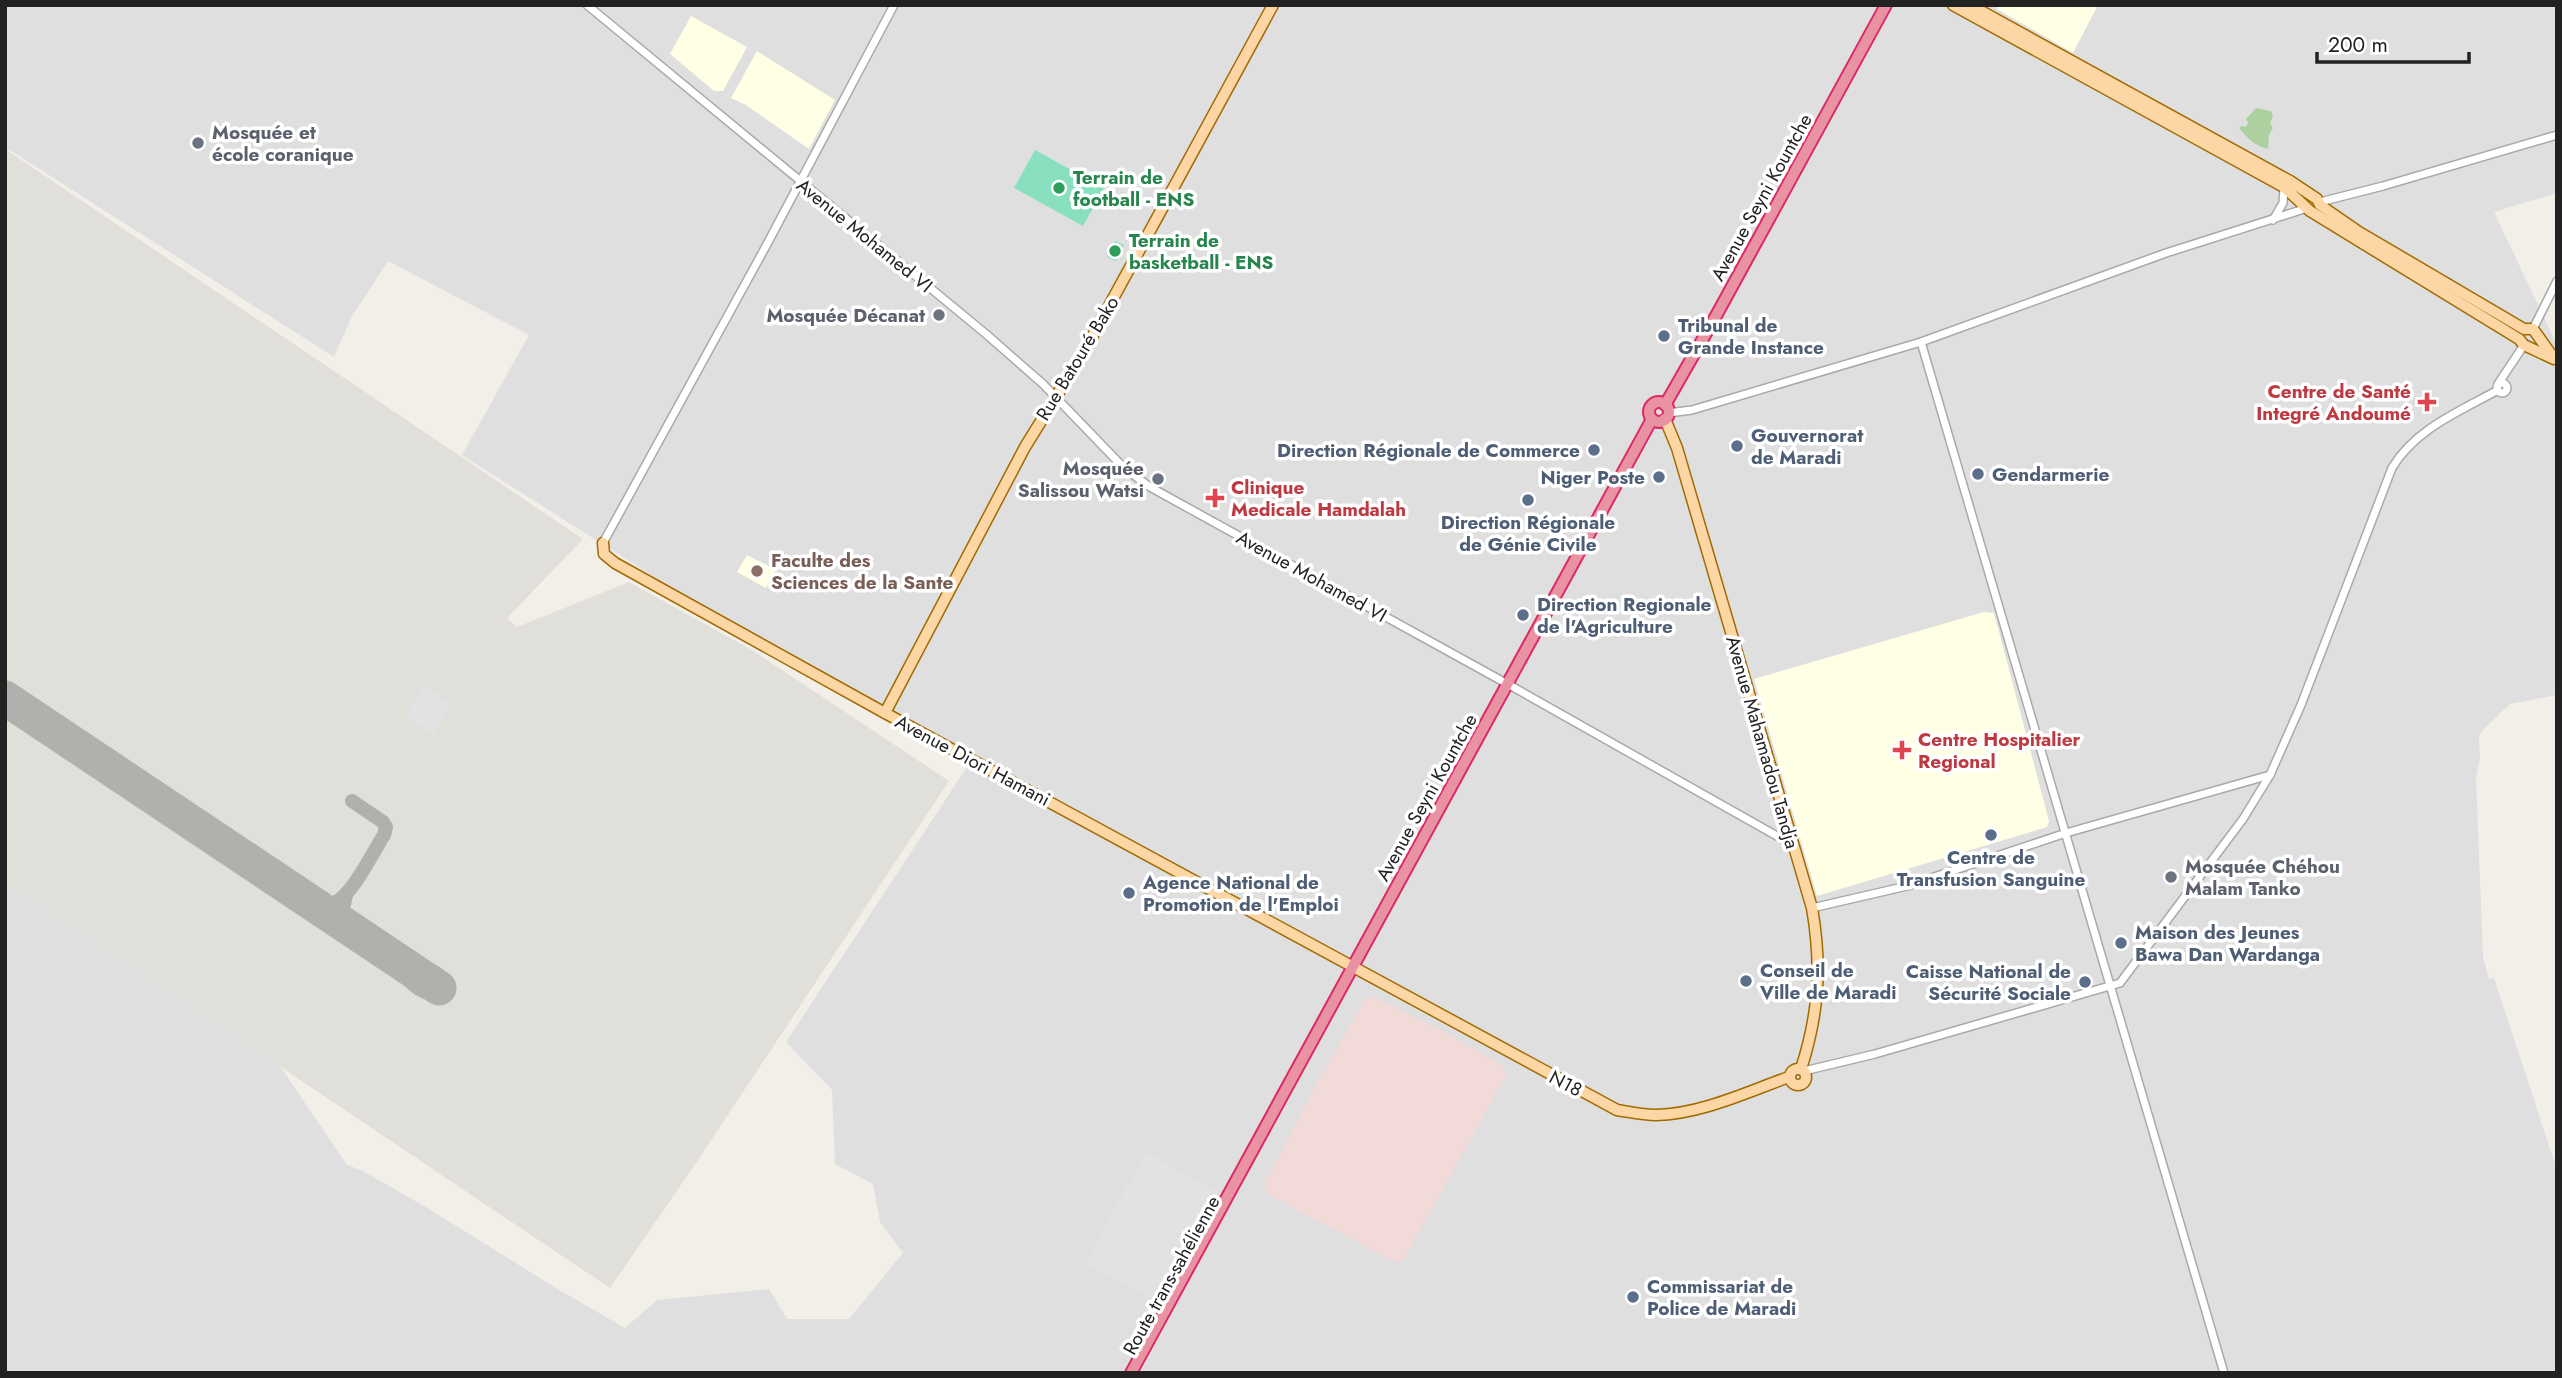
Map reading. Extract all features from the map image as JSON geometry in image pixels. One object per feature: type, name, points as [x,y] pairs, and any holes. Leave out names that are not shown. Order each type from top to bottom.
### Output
[{"type":"highway","name":"Avenue Seyni Kountche","points":[[1232,1194],[1662,413],[1878,5]]},
{"type":"highway","name":"Avenue Seyni Kountche","points":[[1697,344],[1886,5]]},
{"type":"highway","name":"Route trans-sahélienne","points":[[1131,1373],[1232,1194]]},
{"type":"highway","name":"Route trans-sahélienne","points":[[1137,1373],[1232,1194]]},
{"type":"main road","name":"Rue Batouré Bako","points":[[885,713],[1025,447],[1042,417],[1057,398],[1273,5]]},
{"type":"main road","points":[[1953,5],[2284,187],[2528,338],[2555,361]]},
{"type":"main road","points":[[1970,5],[2269,169],[2313,205]]},
{"type":"main road","name":"Avenue Mahamadou Tandja","points":[[1662,413],[1677,448],[1781,800],[1791,844],[1812,908],[1818,946],[1817,1001],[1802,1070]]},
{"type":"main road","name":"Avenue Diori Hamani","points":[[603,543],[604,554],[615,563],[1355,969]]},
{"type":"main road","name":"N18","points":[[1355,969],[1617,1110],[1652,1115],[1669,1114],[1729,1099],[1789,1077],[1793,1070],[1802,1070]]},
{"type":"street","name":"Avenue Mohamed VI","points":[[587,5],[986,334],[1057,398],[1124,468],[1150,487],[1510,685],[1791,844]]},
{"type":"street","points":[[603,543],[894,5]]},
{"type":"street","points":[[1662,413],[1702,407],[1921,342],[2166,253],[2313,205],[2557,135]]},
{"type":"street","points":[[2273,220],[2283,203],[2284,187]]},
{"type":"street","points":[[1802,1070],[1875,1054],[2111,986],[2120,983],[2127,976],[2206,866],[2244,819],[2270,775],[2301,705],[2395,462],[2405,449],[2431,427],[2501,386],[2557,281]]},
{"type":"street","points":[[1921,342],[2224,1373]]},
{"type":"street","points":[[1812,908],[1908,886],[2066,833],[2270,775]]},
{"type":"shaded area","points":[[5,5],[2557,5],[2557,193],[2494,212],[2557,345],[2557,695],[2510,704],[2482,731],[2479,736],[2480,758],[2476,777],[2483,957],[2489,979],[2494,978],[2557,1170],[2557,1373],[5,1373],[5,882],[280,1066],[347,1165],[361,1170],[424,1206],[625,1328],[657,1300],[769,1289],[787,1319],[849,1319],[903,1253],[880,1222],[873,1184],[835,1164],[832,1090],[786,1042],[973,758],[711,613],[462,455],[529,335],[388,261],[351,318],[334,357],[5,147]]},
{"type":"shaded area","points":[[1998,5],[2098,5],[2073,53],[1997,9]]},
{"type":"shaded area","points":[[691,16],[747,47],[723,91],[714,91],[670,54]]},
{"type":"shaded area","points":[[757,51],[835,100],[809,149],[746,105],[731,98]]},
{"type":"shaded area","points":[[5,149],[583,539],[507,618],[517,627],[629,582],[752,650],[949,781],[610,1288],[5,882]]},
{"type":"shaded area","name":"Faculte des Sciences de la Sante","points":[[747,555],[776,570],[766,588],[737,572]]},
{"type":"shaded area","name":"Centre Hospitalier Regional","points":[[1984,612],[1994,613],[2049,821],[2047,827],[1817,896],[1754,679]]},
{"type":"shaded area","points":[[424,686],[450,703],[433,735],[405,715]]},
{"type":"shaded area","points":[[1373,997],[1439,1029],[1503,1066],[1506,1076],[1403,1260],[1395,1262],[1267,1194],[1264,1184],[1366,998]]},
{"type":"shaded area","points":[[1146,1152],[1220,1193],[1160,1304],[1085,1263]]},
{"type":"green space","points":[[2256,108],[2271,111],[2273,117],[2268,149],[2252,141],[2239,128],[2246,127],[2246,119]]},
{"type":"green space","name":"Terrain de football - ENS","points":[[1035,150],[1104,188],[1083,226],[1014,188]]},
{"type":"green space","name":"Terrain de basketball - ENS","points":[[1115,241],[1124,245],[1116,261],[1107,257]]},
{"type":"taxiway","points":[[311,902],[328,904],[341,899],[355,883],[384,835],[386,827],[383,822],[352,801]]},
{"type":"taxiway","points":[[346,895],[343,909],[352,930]]},
{"type":"taxiway","points":[[388,954],[439,975],[440,985],[435,993],[420,990],[388,954]]},
{"type":"runway","points":[[5,698],[439,988]]},
{"type":"place","name":"Mosquée et école coranique","points":[[198,143]]},
{"type":"place","name":"Terrain de football - ENS","points":[[1059,188]]},
{"type":"place","name":"Terrain de basketball - ENS","points":[[1115,251]]},
{"type":"place","name":"Mosquée Décanat","points":[[939,315]]},
{"type":"place","name":"Tribunal de Grande Instance","points":[[1664,336]]},
{"type":"place","name":"Centre de Santé Integré Andoumé","points":[[2427,402]]},
{"type":"place","name":"Gouvernorat de Maradi","points":[[1737,446]]},
{"type":"place","name":"Direction Régionale de Commerce","points":[[1594,450]]},
{"type":"place","name":"Gendarmerie","points":[[1978,474]]},
{"type":"place","name":"Niger Poste","points":[[1659,477]]},
{"type":"place","name":"Mosquée Salissou Watsi","points":[[1158,479]]},
{"type":"place","name":"Clinique Medicale Hamdalah","points":[[1215,498]]},
{"type":"place","name":"Direction Régionale de Génie Civile","points":[[1528,500]]},
{"type":"place","name":"Faculte des Sciences de la Sante","points":[[757,571]]},
{"type":"place","name":"Direction Regionale de l'Agriculture","points":[[1523,615]]},
{"type":"place","name":"Centre Hospitalier Regional","points":[[1902,750]]},
{"type":"place","name":"Centre de Transfusion Sanguine","points":[[1991,835]]},
{"type":"place","name":"Mosquée Chéhou Malam Tanko","points":[[2171,877]]},
{"type":"place","name":"Agence National de Promotion de l'Emploi","points":[[1129,893]]},
{"type":"place","name":"Maison des Jeunes Bawa Dan Wardanga","points":[[2121,943]]},
{"type":"place","name":"Conseil de Ville de Maradi","points":[[1746,981]]},
{"type":"place","name":"Caisse National de Sécurité Sociale","points":[[2085,982]]},
{"type":"place","name":"Commissariat de Police de Maradi","points":[[1633,1297]]}]
